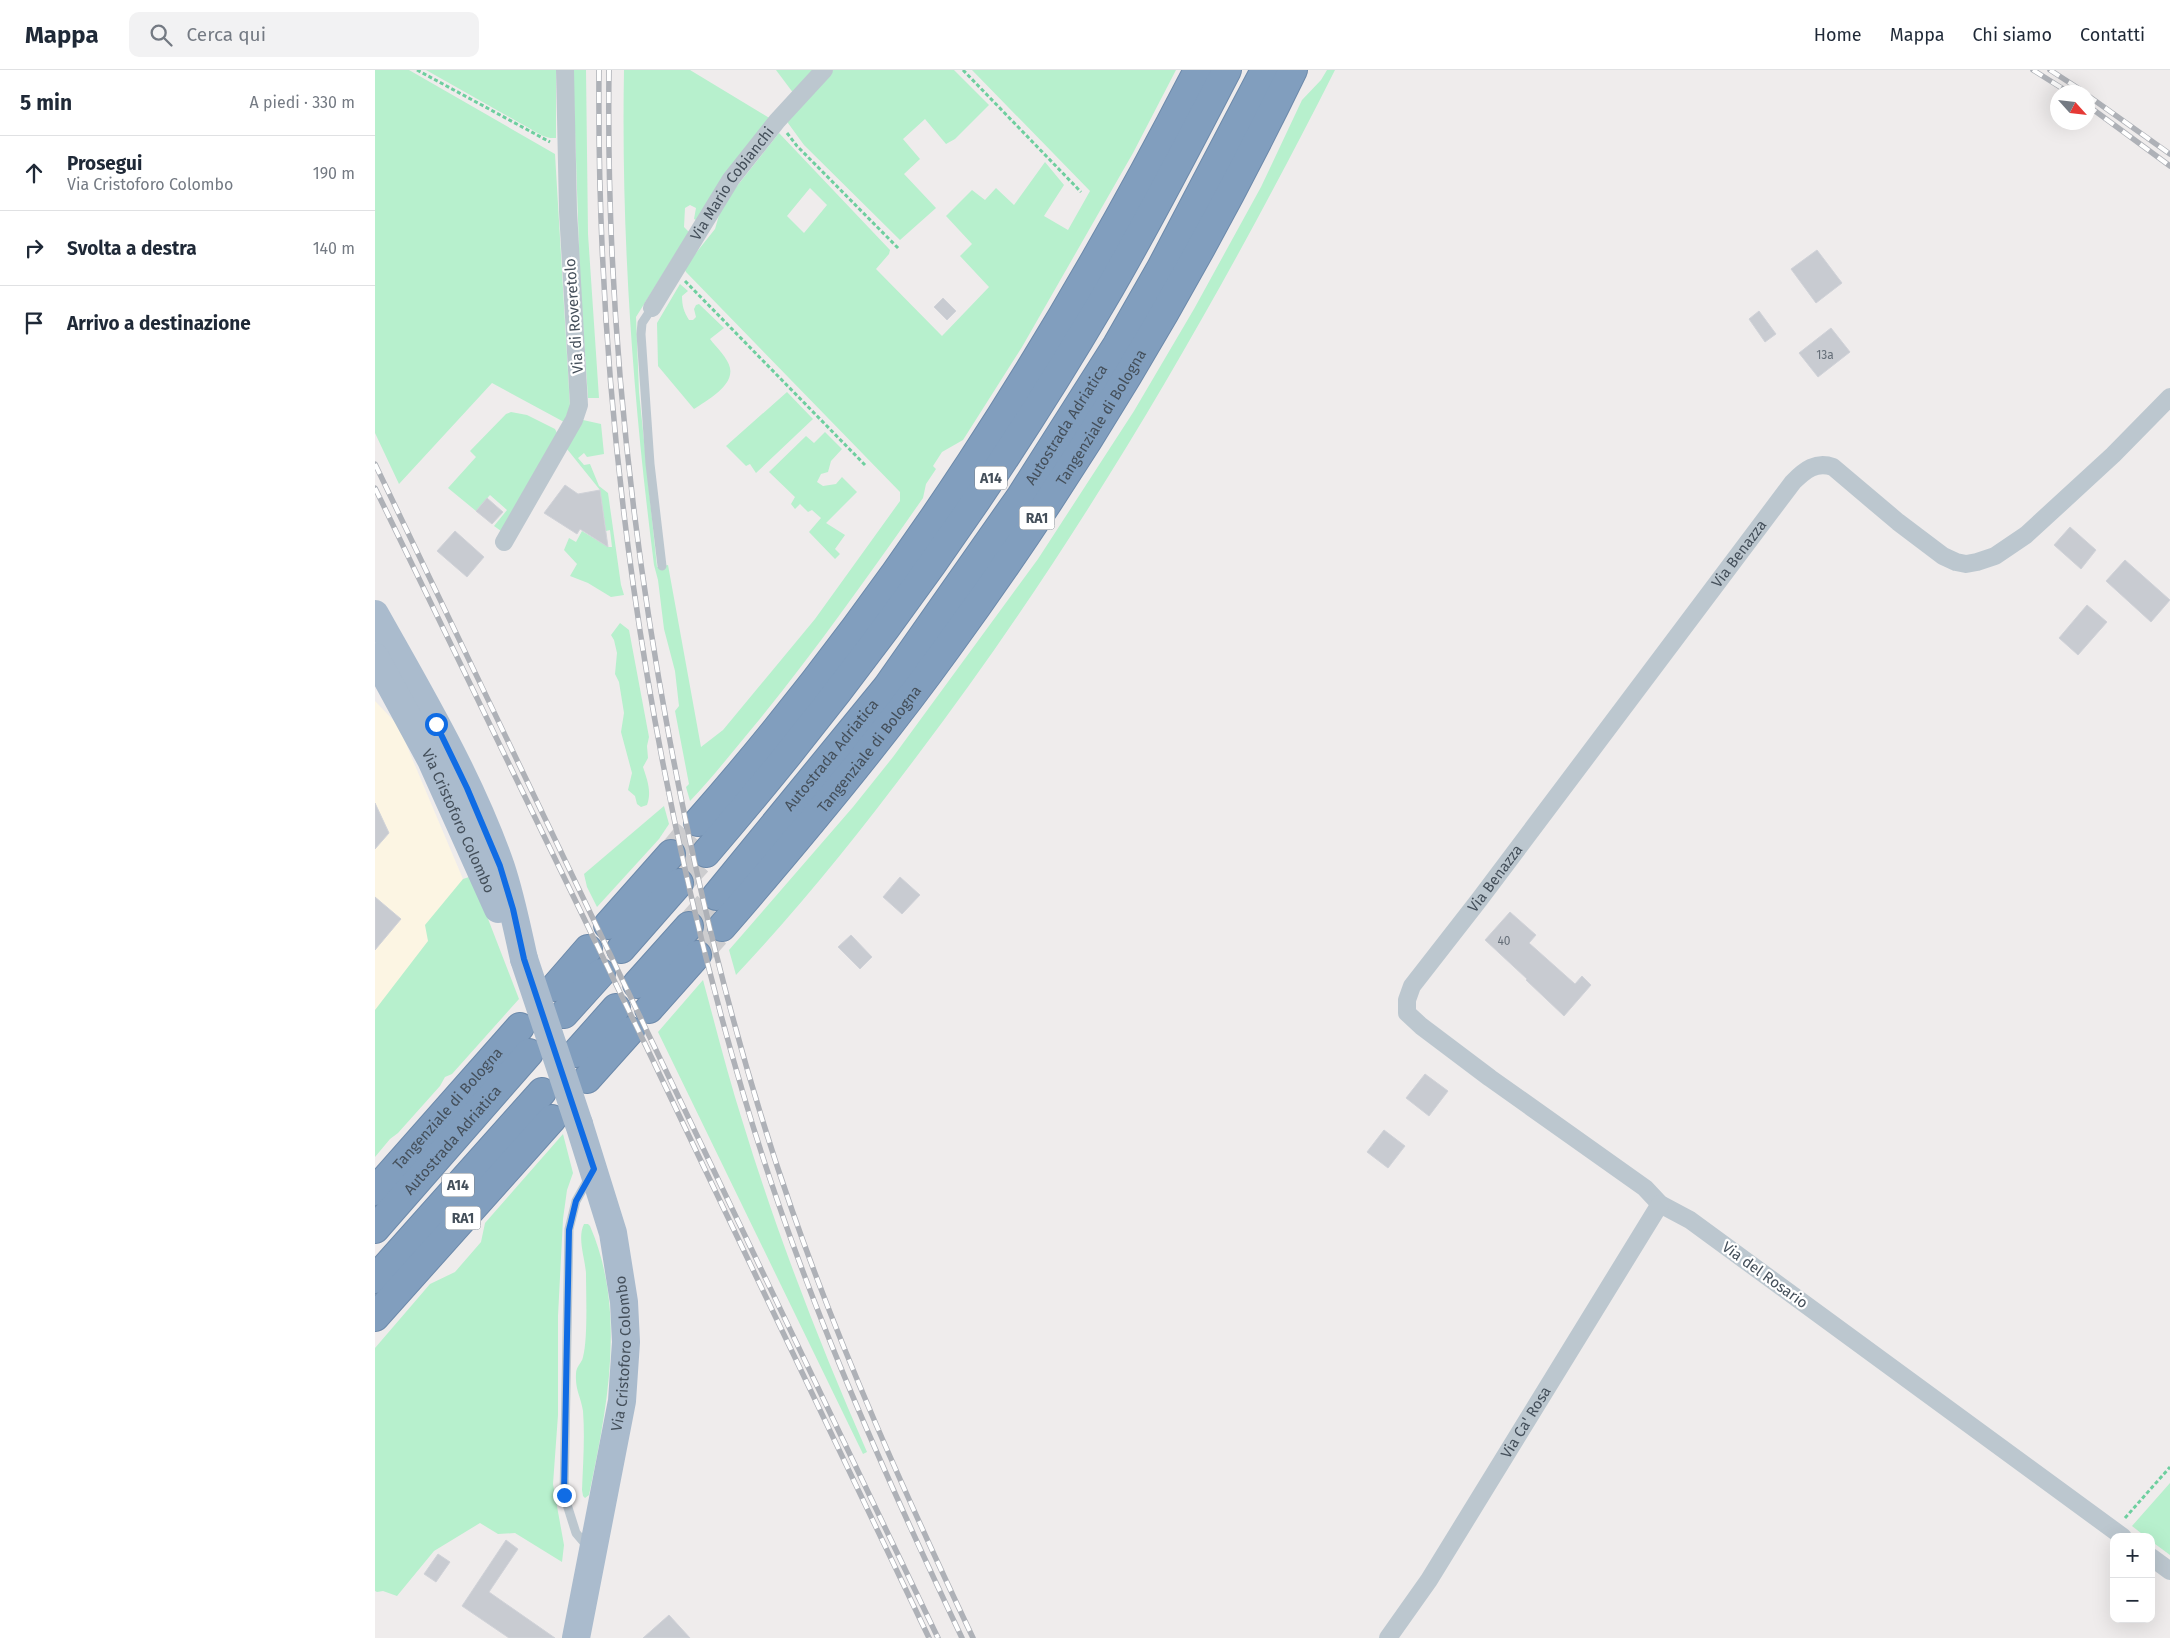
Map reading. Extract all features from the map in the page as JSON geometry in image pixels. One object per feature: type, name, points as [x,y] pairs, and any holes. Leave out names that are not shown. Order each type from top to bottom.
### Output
[{"type":"highway","points":[[699,822],[777,729],[834,656],[962,476],[1031,369],[1084,281],[1143,176],[1198,70]]},
{"type":"highway","name":"A14","points":[[705,853],[809,729],[854,671],[987,485],[1104,299],[1171,178],[1227,70]]},
{"type":"highway","name":"Autostrada Adriatica","points":[[716,896],[887,687],[1027,489],[1117,345],[1161,268],[1265,70]]},
{"type":"highway","name":"Tangenziale di Bologna","points":[[722,927],[801,835],[899,713],[1029,531],[1112,403],[1156,328],[1254,149],[1293,70]]},
{"type":"highway","points":[[609,925],[671,854]]},
{"type":"highway","points":[[621,949],[679,883]]},
{"type":"highway","points":[[637,984],[689,926]]},
{"type":"highway","points":[[555,987],[588,949]]},
{"type":"highway","points":[[649,1009],[697,955]]},
{"type":"highway","points":[[564,1014],[601,972]]},
{"type":"highway","points":[[576,1053],[623,1019],[587,1079]]},
{"type":"highway","name":"Tangenziale di Bologna","points":[[375,1191],[519,1027]]},
{"type":"highway","name":"Autostrada Adriatica","points":[[375,1229],[529,1053]]},
{"type":"highway","name":"A14","points":[[375,1279],[542,1092]]},
{"type":"highway","name":"RA1","points":[[375,1319],[552,1118]]},
{"type":"main road","name":"Via Cristoforo Colombo","points":[[375,614],[439,730],[478,813],[508,888],[524,959],[606,1206],[618,1258],[624,1302],[626,1342],[622,1401],[576,1638]]},
{"type":"main road","name":"Via Cristoforo Colombo","points":[[375,657],[423,744],[458,817],[501,916],[524,959]]},
{"type":"street","name":"Via di Roveretolo","points":[[504,542],[574,420],[579,405],[566,151],[565,70]]},
{"type":"street","name":"Via Mario Cobianchi","points":[[652,308],[731,179],[777,121],[824,70]]},
{"type":"street","name":"Via Benazza","points":[[1407,1013],[1407,1000],[1411,986],[1479,900],[1801,473],[1815,465],[1825,464],[1833,467],[1898,522],[1943,556],[1956,562],[1972,563],[1995,556],[2026,535],[2113,455],[2170,397]]},
{"type":"street","name":"Via del Rosario","points":[[1407,1013],[1462,1057],[1645,1188],[1660,1204],[1690,1220],[2118,1533]]},
{"type":"street","name":"Via Ca' Rosa","points":[[1388,1638],[1429,1580],[1660,1204]]},
{"type":"street","points":[[2155,1560],[2170,1571]]},
{"type":"lane","points":[[652,308],[642,323],[641,344],[650,464],[662,566]]},
{"type":"lane","points":[[592,1553],[576,1533],[564,1495],[569,1230],[576,1201],[594,1169]]},
{"type":"path","points":[[417,70],[566,151]]},
{"type":"path","points":[[963,70],[1081,192]]},
{"type":"path","points":[[777,121],[797,146],[899,248]]},
{"type":"path","points":[[674,270],[865,465]]},
{"type":"path","points":[[2120,1533],[2170,1467]]},
{"type":"shaded area","points":[[375,701],[398,725],[463,879],[375,1132]]},
{"type":"green space","points":[[375,70],[409,70],[555,154],[570,406],[564,422],[492,383],[399,484],[375,433]]},
{"type":"green space","points":[[426,70],[556,70],[556,138],[543,136]]},
{"type":"green space","points":[[573,70],[586,70],[588,234],[599,398],[588,398],[580,278]]},
{"type":"green space","points":[[624,70],[690,70],[771,119],[698,221],[694,219],[696,208],[690,205],[685,208],[684,227],[689,232],[636,317],[639,392],[657,567],[668,565],[701,747],[723,730],[815,619],[900,501],[900,492],[686,272],[684,268],[715,229],[722,205],[779,133],[890,250],[889,254],[876,269],[942,336],[989,287],[960,256],[972,244],[946,216],[972,190],[985,200],[996,188],[1014,205],[1045,162],[1064,185],[1044,216],[1068,230],[1090,191],[972,70],[1176,70],[1133,153],[1022,347],[963,440],[942,452],[933,466],[936,469],[926,484],[923,498],[862,585],[776,698],[690,801],[686,787],[689,784],[675,711],[679,706],[675,671],[664,629],[658,580],[654,565],[640,441],[630,318],[624,194]],"holes":[[[810,188],[827,205],[804,233],[787,216]]]},
{"type":"green space","points":[[776,70],[817,70],[794,94]]},
{"type":"green space","points":[[833,70],[954,70],[989,105],[955,139],[946,144],[925,119],[903,139],[920,159],[904,174],[936,208],[900,240],[804,145],[788,123],[788,120]]},
{"type":"green space","points":[[1327,70],[1335,70],[1241,248],[1192,336],[1089,508],[977,675],[874,813],[807,895],[736,975],[729,950],[853,807],[893,757],[1038,559],[1134,411],[1194,309],[1261,187],[1302,100],[1321,80]]},
{"type":"green space","points":[[680,284],[688,291],[682,296],[682,300],[689,320],[693,320],[696,317],[694,309],[699,304],[724,328],[710,339],[730,368],[730,375],[724,387],[694,409],[658,366],[657,323]]},
{"type":"green space","points":[[787,392],[813,419],[756,473],[750,464],[746,466],[726,446]]},
{"type":"green space","points":[[511,412],[527,415],[555,429],[557,433],[501,531],[494,526],[507,510],[490,495],[476,511],[448,488],[476,457],[470,451],[506,414]]},
{"type":"green space","points":[[583,420],[601,424],[604,454],[587,457],[584,453],[578,458],[584,465],[590,464],[599,486],[608,493],[624,595],[611,597],[588,583],[570,576],[577,564],[564,550],[569,538],[576,542],[582,531],[608,547],[612,547],[610,530],[606,531],[600,490],[567,449]]},
{"type":"green space","points":[[825,432],[842,449],[831,461],[828,472],[821,474],[817,482],[823,486],[836,484],[842,477],[857,492],[826,523],[845,535],[835,549],[840,554],[835,559],[809,532],[821,518],[812,510],[808,512],[800,504],[795,509],[791,504],[795,497],[769,472],[806,436],[814,443]]},
{"type":"green space","points":[[620,623],[629,630],[649,737],[647,746],[648,758],[643,767],[649,795],[647,805],[641,807],[637,804],[635,796],[628,790],[632,773],[621,732],[624,713],[619,682],[615,674],[617,653],[611,635]]},
{"type":"green space","points":[[664,806],[669,824],[659,839],[597,907],[587,887],[584,874]]},
{"type":"green space","points":[[469,877],[473,880],[519,999],[452,1074],[445,1077],[440,1086],[375,1157],[375,1010],[428,941],[425,925],[463,879]]},
{"type":"green space","points":[[703,980],[722,1052],[756,1165],[816,1330],[867,1452],[863,1454],[658,1032]]},
{"type":"green space","points":[[563,1134],[573,1173],[567,1190],[563,1219],[558,1316],[558,1415],[553,1484],[564,1545],[562,1562],[515,1533],[498,1534],[480,1523],[434,1551],[397,1596],[383,1591],[377,1592],[375,1591],[375,1348],[430,1284],[455,1272],[481,1242],[485,1223]]},
{"type":"green space","points":[[584,1224],[590,1226],[601,1259],[608,1292],[611,1326],[607,1394],[602,1428],[589,1495],[585,1498],[582,1490],[583,1411],[576,1380],[576,1371],[583,1357],[586,1339],[586,1273],[581,1242]]},
{"type":"green space","points":[[2170,1483],[2170,1555],[2155,1544],[2155,1533],[2141,1533],[2132,1526]]},
{"type":"building","points":[[1817,250],[1842,283],[1816,303],[1791,269]]},
{"type":"building","points":[[943,298],[956,311],[947,320],[934,307]]},
{"type":"building","points":[[1759,311],[1776,334],[1765,342],[1749,319]]},
{"type":"building","points":[[1831,328],[1850,352],[1818,377],[1799,353]]},
{"type":"building","points":[[565,485],[578,494],[600,490],[608,547],[580,529],[577,534],[544,513]]},
{"type":"building","points":[[487,498],[503,512],[492,524],[476,511]]},
{"type":"building","points":[[2070,527],[2096,550],[2081,569],[2054,545]]},
{"type":"building","points":[[455,531],[484,557],[467,577],[437,551]]},
{"type":"building","points":[[2125,560],[2170,600],[2151,622],[2106,581]]},
{"type":"building","points":[[2087,605],[2107,622],[2078,655],[2059,638]]},
{"type":"building","points":[[375,803],[389,833],[375,849]]},
{"type":"building","points":[[900,877],[920,895],[902,914],[883,897]]},
{"type":"building","points":[[375,897],[401,919],[375,950]]},
{"type":"building","points":[[1510,912],[1536,935],[1529,943],[1575,984],[1582,976],[1591,985],[1564,1016],[1485,940]]},
{"type":"building","points":[[851,935],[872,957],[860,969],[838,947]]},
{"type":"building","points":[[1425,1074],[1448,1091],[1429,1116],[1406,1098]]},
{"type":"building","points":[[1384,1130],[1405,1146],[1388,1168],[1367,1152]]},
{"type":"building","points":[[506,1540],[518,1549],[489,1592],[555,1638],[509,1638],[462,1606]]},
{"type":"building","points":[[438,1554],[450,1562],[436,1582],[424,1574]]},
{"type":"building","points":[[669,1615],[690,1638],[643,1638]]},
{"type":"tunnel","points":[[671,854],[698,822]]},
{"type":"tunnel","points":[[679,883],[706,853]]},
{"type":"tunnel","points":[[689,926],[716,896]]},
{"type":"tunnel","points":[[697,955],[722,927]]},
{"type":"railway","points":[[599,70],[600,199],[607,328],[618,458],[633,587],[654,715],[679,843],[709,969],[743,1093],[789,1233],[814,1301],[870,1437],[962,1638]]},
{"type":"railway","points":[[609,70],[611,237],[616,321],[631,487],[655,653],[669,736],[693,856],[737,1034],[772,1152],[792,1210],[854,1373],[924,1533],[973,1638]]},
{"type":"railway","points":[[2033,70],[2057,85]]},
{"type":"railway","points":[[2050,70],[2073,85]]},
{"type":"railway","points":[[2095,101],[2170,154]]},
{"type":"railway","points":[[2095,111],[2170,166]]},
{"type":"railway","points":[[375,464],[938,1638]]},
{"type":"railway","points":[[375,488],[646,1046],[929,1638]]},
{"type":"route","points":[[436,724],[467,788],[508,888],[524,959],[594,1169],[576,1201],[569,1230],[564,1495]]}]
